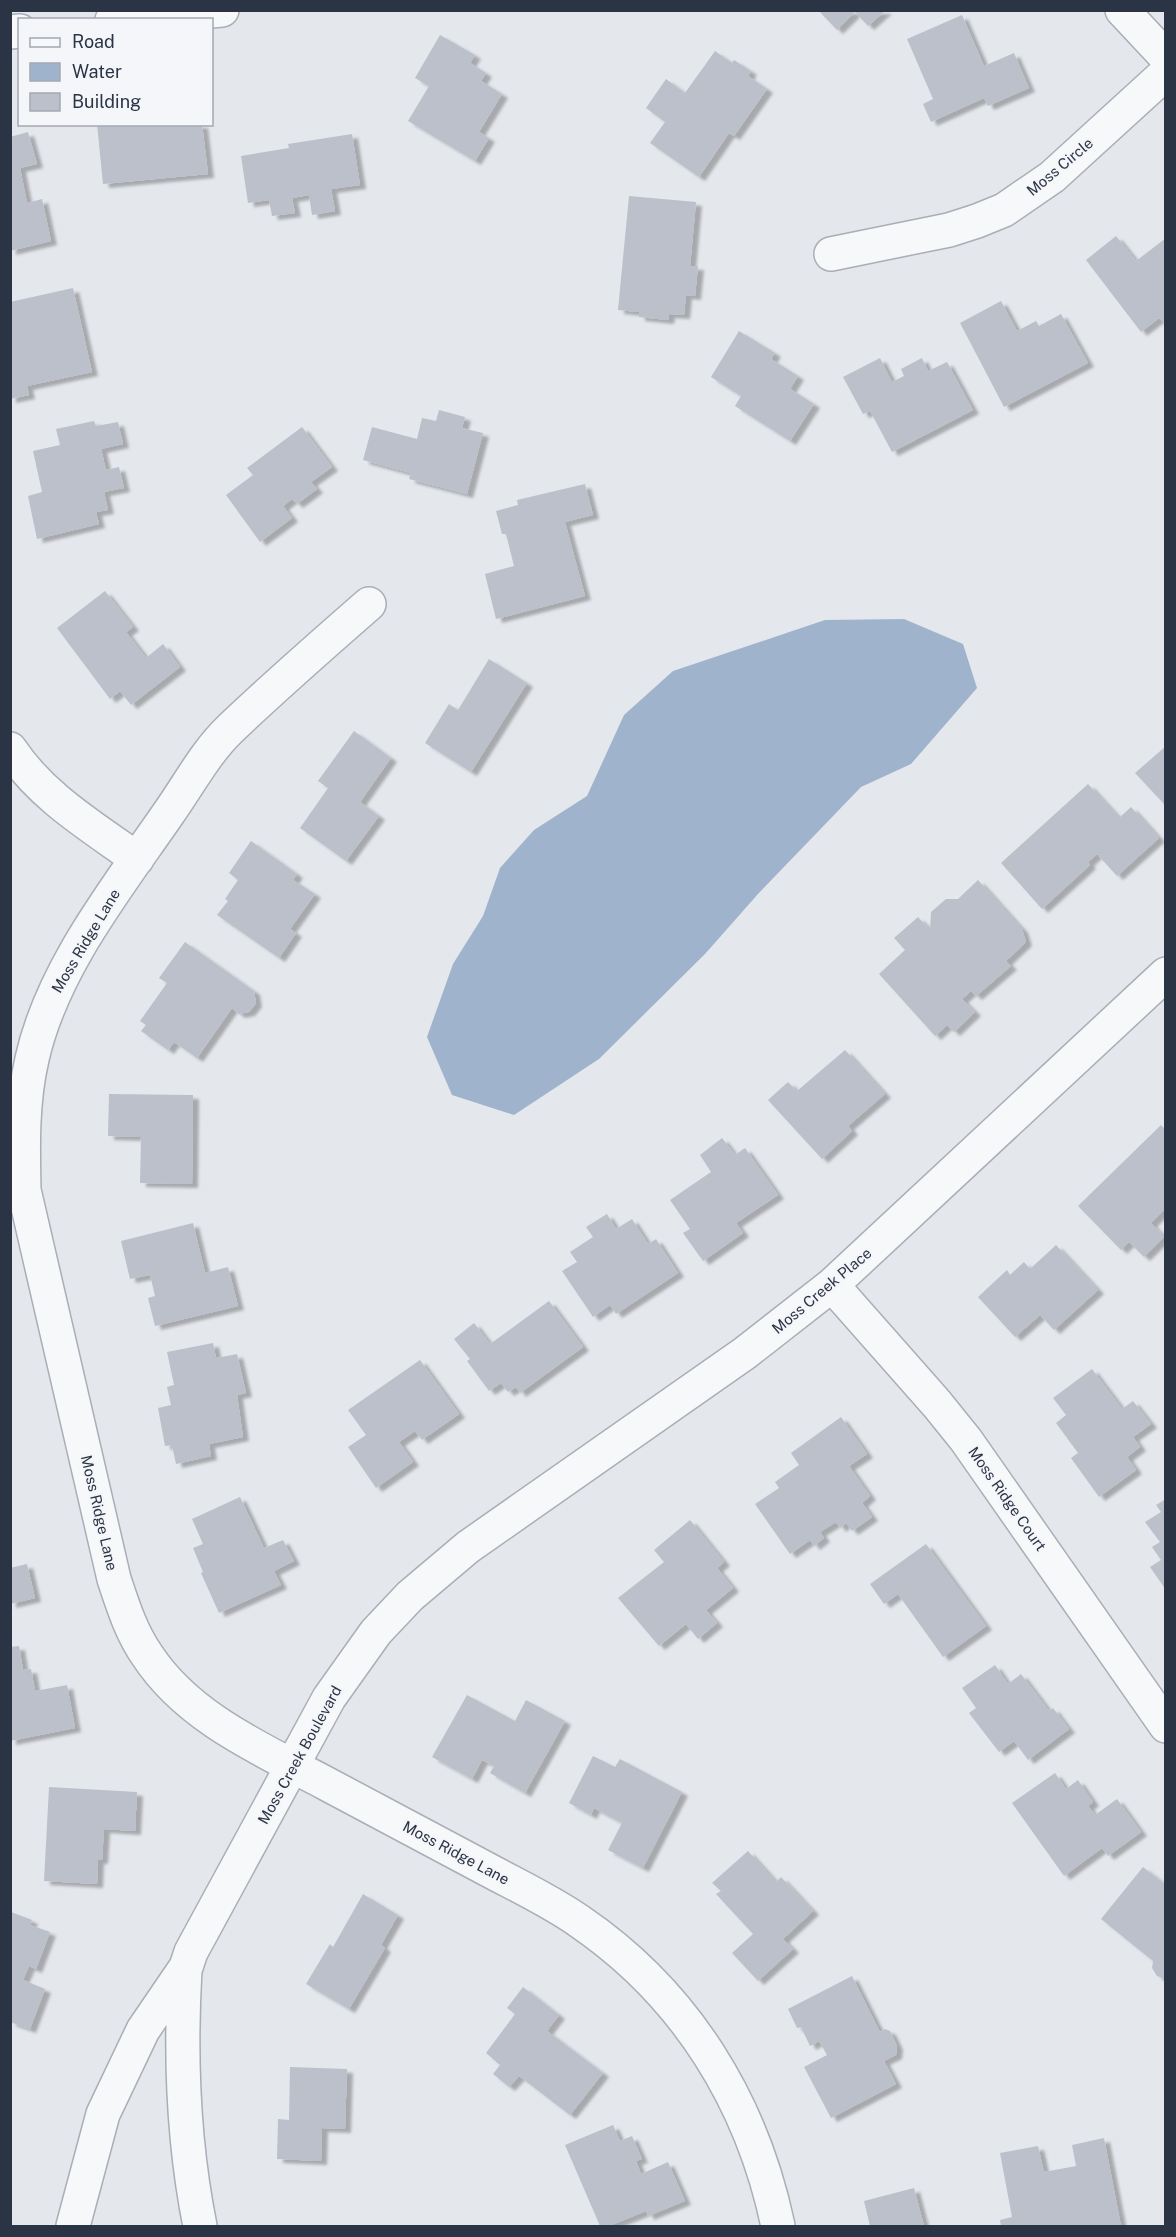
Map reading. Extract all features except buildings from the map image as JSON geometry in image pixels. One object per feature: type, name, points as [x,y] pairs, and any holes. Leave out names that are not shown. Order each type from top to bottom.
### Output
[{"type":"street","points":[[134,18],[222,10]]},
{"type":"street","points":[[1122,10],[1166,57]]},
{"type":"street","name":"Moss Circle","points":[[831,254],[949,230],[1004,210],[1052,177],[1166,73]]},
{"type":"street","name":"Moss Ridge Lane","points":[[369,604],[251,708],[209,754],[85,939],[52,996],[32,1059],[22,1124],[24,1190],[114,1579],[131,1626],[147,1655],[168,1682],[191,1705],[219,1724],[293,1766],[569,1915],[617,1951],[655,1985],[707,2050],[744,2115],[764,2167],[778,2226]]},
{"type":"street","points":[[10,749],[24,770],[54,799],[137,859]]},
{"type":"street","name":"Moss Creek Place","points":[[444,1565],[765,1339],[832,1285],[1166,974]]},
{"type":"street","name":"Moss Ridge Court","points":[[832,1285],[966,1440],[1166,1726]]},
{"type":"street","name":"Moss Creek Boulevard","points":[[200,2226],[190,2177],[184,2098],[182,2026],[186,1967],[191,1952],[329,1698],[387,1619],[444,1565]]},
{"type":"street","name":"Moss Creek Boulevard","points":[[73,2226],[103,2114],[143,2030],[186,1967]]},
{"type":"water","points":[[904,619],[963,644],[977,688],[911,764],[861,787],[758,894],[705,954],[599,1059],[514,1115],[452,1095],[427,1037],[453,964],[483,916],[500,868],[534,830],[587,796],[624,715],[673,671],[825,620]]}]
